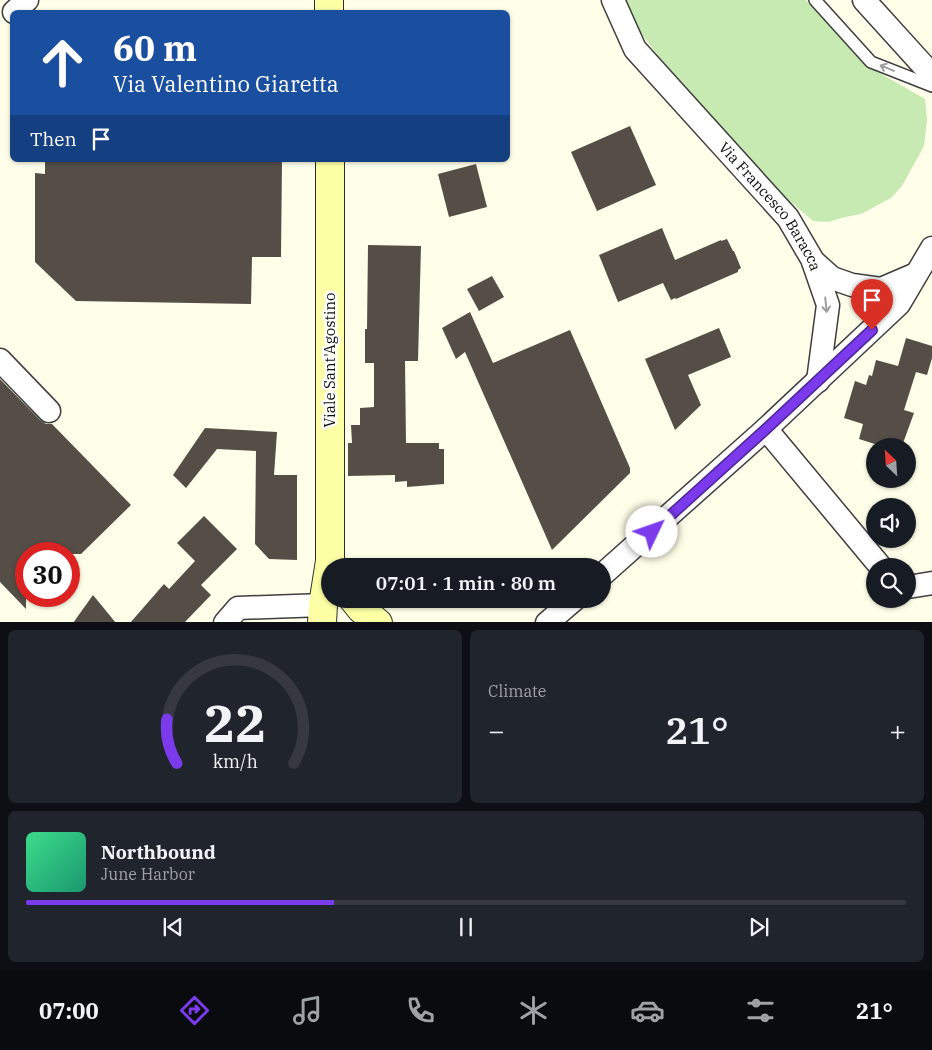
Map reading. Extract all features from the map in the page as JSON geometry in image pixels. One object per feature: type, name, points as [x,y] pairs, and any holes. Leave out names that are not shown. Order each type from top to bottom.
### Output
[{"type":"main road","name":"Viale Sant'Agostino","points":[[330,162],[332,558]]},
{"type":"main road","points":[[359,608],[378,622]]},
{"type":"street","points":[[16,10],[27,0]]},
{"type":"street","name":"Via Francesco Baracca","points":[[613,0],[635,49],[788,218],[812,259],[828,305],[818,381]]},
{"type":"street","points":[[864,0],[932,75]]},
{"type":"street","points":[[0,26],[10,16]]},
{"type":"street","points":[[611,567],[766,429],[899,304],[924,277],[932,248]]},
{"type":"street","points":[[812,259],[832,278],[852,285],[881,289],[924,277]]},
{"type":"street","points":[[0,360],[48,411]]},
{"type":"street","points":[[766,429],[873,558]]},
{"type":"street","points":[[916,586],[932,583]]},
{"type":"street","points":[[225,622],[238,608],[323,614]]},
{"type":"street","points":[[547,622],[564,608]]},
{"type":"lane","points":[[815,0],[871,62],[932,86]]},
{"type":"green space","points":[[625,0],[806,0],[864,64],[925,99],[927,120],[924,146],[902,186],[891,198],[861,214],[828,222],[813,221],[780,193],[672,74],[640,32]]},
{"type":"building","points":[[630,126],[656,185],[597,211],[571,152]]},
{"type":"building","points":[[45,162],[282,162],[281,257],[252,257],[251,304],[76,301],[35,262],[35,173],[45,174]]},
{"type":"building","points":[[476,164],[487,207],[449,217],[438,174]]},
{"type":"building","points":[[662,228],[675,260],[727,239],[741,268],[738,272],[676,299],[671,300],[663,283],[618,302],[599,255]]},
{"type":"building","points":[[368,245],[421,246],[418,361],[405,361],[406,443],[439,443],[439,449],[444,449],[444,484],[407,487],[407,481],[395,482],[395,475],[348,476],[348,443],[352,443],[351,425],[360,425],[360,408],[374,407],[374,363],[365,363]]},
{"type":"building","points":[[492,276],[504,297],[479,311],[467,289]]},
{"type":"building","points":[[470,312],[493,363],[570,330],[630,468],[630,473],[552,550],[465,352],[456,359],[442,328]]},
{"type":"building","points":[[719,328],[731,357],[688,375],[701,405],[675,430],[645,359]]},
{"type":"building","points":[[906,338],[932,346],[932,358],[927,375],[916,372],[904,410],[914,413],[905,438],[866,438],[866,441],[859,439],[863,424],[844,418],[855,381],[866,385],[869,375],[872,376],[876,360],[898,366]]},
{"type":"building","points":[[0,379],[40,420],[46,424],[52,424],[131,505],[81,554],[80,542],[15,542],[15,598],[0,582]]},
{"type":"building","points":[[205,428],[277,432],[274,475],[297,475],[297,560],[269,559],[255,544],[256,451],[217,449],[186,488],[173,475]]},
{"type":"building","points":[[204,516],[237,549],[201,585],[211,595],[185,622],[131,622],[164,584],[169,589],[195,561],[177,543]]},
{"type":"building","points":[[93,595],[115,622],[74,622]]},
{"type":"route","points":[[652,532],[872,330]]}]
